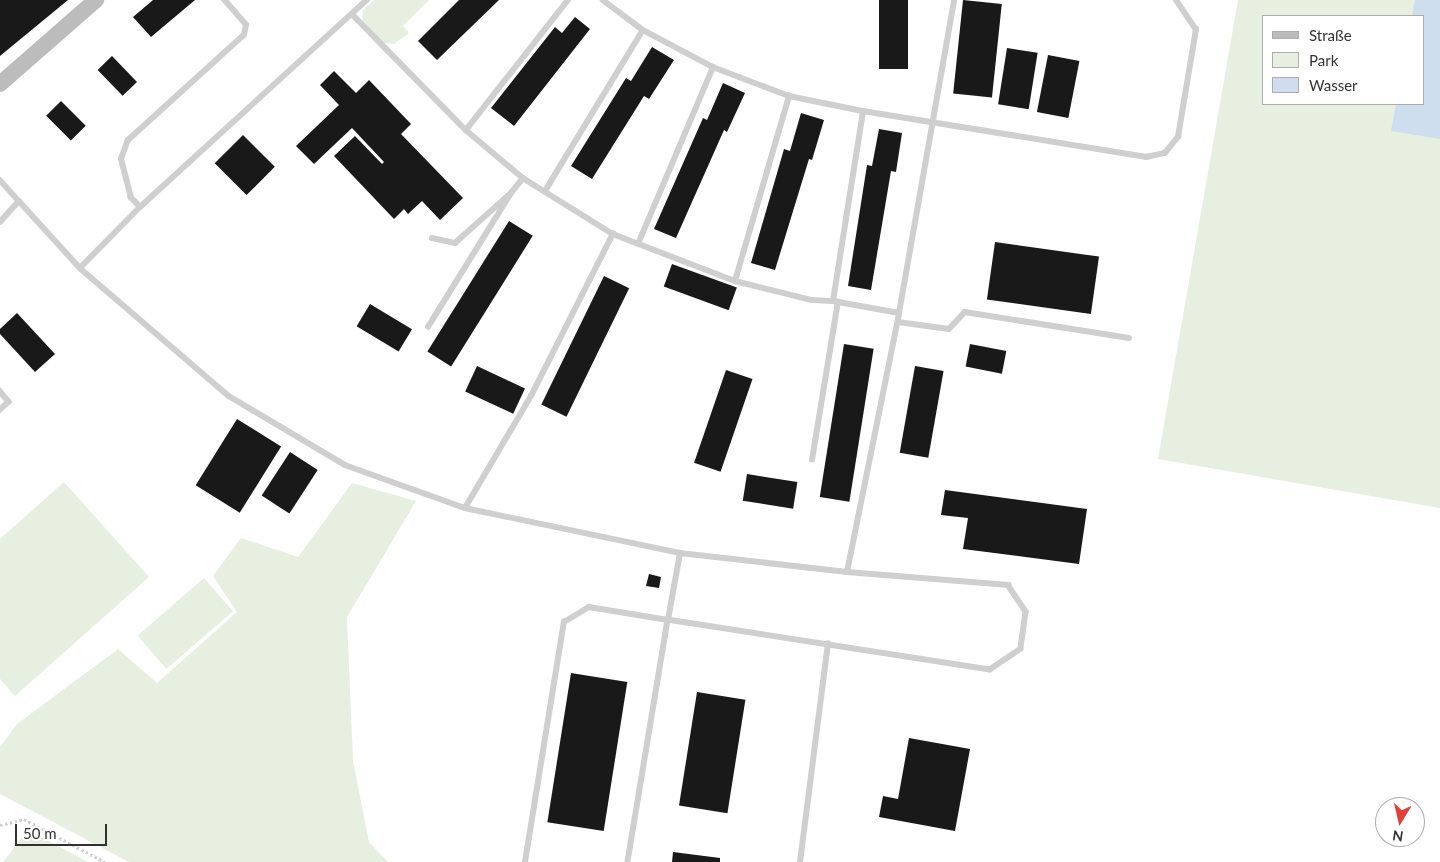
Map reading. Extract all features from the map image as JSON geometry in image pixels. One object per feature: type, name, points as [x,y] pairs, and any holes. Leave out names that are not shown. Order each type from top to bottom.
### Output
[{"type":"street","points":[[0,84],[96,0]]},
{"type":"lane","points":[[140,207],[131,198],[121,159],[128,140],[244,35],[246,25],[224,0]]},
{"type":"lane","points":[[80,268],[140,207],[367,0]]},
{"type":"lane","points":[[466,130],[568,0]]},
{"type":"lane","points":[[603,0],[643,30],[712,67],[789,96],[863,112],[1146,158],[1165,153],[1178,137],[1196,30],[1176,0]]},
{"type":"lane","points":[[847,572],[898,322],[954,0]]},
{"type":"lane","points":[[352,14],[466,130],[523,178],[613,234],[735,281],[812,300],[836,301],[899,313]]},
{"type":"lane","points":[[545,191],[643,30]]},
{"type":"lane","points":[[638,244],[712,67]]},
{"type":"lane","points":[[735,281],[789,96]]},
{"type":"lane","points":[[812,460],[863,112]]},
{"type":"lane","points":[[428,327],[523,178]]},
{"type":"lane","points":[[0,180],[80,268],[233,399],[345,465],[465,508],[680,553],[847,572],[1008,585],[1026,612],[1021,649],[990,670],[589,608],[564,622],[525,862]]},
{"type":"lane","points":[[432,238],[455,243],[512,193]]},
{"type":"lane","points":[[0,222],[20,201]]},
{"type":"lane","points":[[465,508],[532,396],[613,234]]},
{"type":"lane","points":[[898,322],[949,329],[966,312],[1129,338]]},
{"type":"lane","points":[[0,391],[9,402],[0,410]]},
{"type":"lane","points":[[628,862],[680,553]]},
{"type":"lane","points":[[800,862],[828,644]]},
{"type":"path","points":[[0,825],[24,819],[105,862]]},
{"type":"green space","points":[[374,0],[429,0],[403,26],[409,33],[394,44],[383,43],[362,20],[363,10]]},
{"type":"green space","points":[[1238,0],[1440,0],[1440,508],[1158,459]]},
{"type":"green space","points":[[64,482],[149,577],[15,696],[0,679],[0,539]]},
{"type":"green space","points":[[352,483],[416,501],[347,617],[353,761],[369,842],[388,862],[129,862],[0,794],[0,747],[17,724],[118,649],[157,683],[237,612],[213,576],[241,538],[298,557]]},
{"type":"green space","points":[[204,578],[233,611],[166,669],[138,636]]},
{"type":"green space","points":[[28,830],[88,862],[3,862]]},
{"type":"water","points":[[1415,0],[1440,0],[1440,139],[1391,131],[1396,105],[1425,105],[1425,15],[1412,15]]},
{"type":"building","points":[[0,0],[68,0],[0,56]]},
{"type":"building","points":[[153,0],[195,0],[151,37],[133,17]]},
{"type":"building","points":[[459,0],[499,0],[437,60],[418,41]]},
{"type":"building","points":[[879,0],[908,0],[908,69],[879,69]]},
{"type":"building","points":[[963,0],[1002,4],[992,98],[953,93]]},
{"type":"building","points":[[575,17],[590,29],[514,126],[491,108],[555,27],[562,33]]},
{"type":"building","points":[[652,47],[674,60],[649,99],[644,96],[592,179],[571,166],[626,78],[631,81]]},
{"type":"building","points":[[1007,48],[1038,53],[1029,109],[998,104]]},
{"type":"building","points":[[1048,55],[1079,61],[1068,118],[1037,112]]},
{"type":"building","points":[[112,56],[137,82],[123,96],[98,70]]},
{"type":"building","points":[[334,71],[356,93],[369,80],[411,124],[401,134],[463,198],[440,220],[422,201],[408,214],[404,209],[394,219],[334,156],[355,136],[382,164],[384,162],[352,128],[314,164],[296,146],[339,105],[320,85]]},
{"type":"building","points":[[723,83],[745,93],[727,132],[724,130],[676,238],[654,229],[703,118],[707,120]]},
{"type":"building","points":[[61,101],[86,126],[71,141],[46,116]]},
{"type":"building","points":[[801,113],[824,120],[812,160],[809,159],[775,270],[751,263],[784,149],[790,151]]},
{"type":"building","points":[[879,129],[902,133],[896,172],[891,171],[871,290],[848,286],[867,165],[872,166]]},
{"type":"building","points":[[243,135],[275,167],[247,195],[215,163]]},
{"type":"building","points":[[509,221],[533,236],[451,366],[427,352]]},
{"type":"building","points":[[995,242],[1099,257],[1091,314],[987,299]]},
{"type":"building","points":[[672,264],[737,288],[729,310],[664,287]]},
{"type":"building","points":[[604,276],[629,288],[566,417],[541,405]]},
{"type":"building","points":[[370,304],[412,329],[399,352],[357,326]]},
{"type":"building","points":[[17,313],[55,354],[35,372],[0,334],[0,329]]},
{"type":"building","points":[[844,344],[874,349],[849,502],[820,497]]},
{"type":"building","points":[[970,344],[1006,351],[1002,374],[966,367]]},
{"type":"building","points":[[477,366],[525,388],[513,414],[465,391]]},
{"type":"building","points":[[915,366],[944,371],[928,458],[900,453]]},
{"type":"building","points":[[726,370],[752,379],[721,472],[694,463]]},
{"type":"building","points":[[237,419],[281,447],[240,513],[196,485]]},
{"type":"building","points":[[290,452],[318,470],[289,514],[262,496]]},
{"type":"building","points":[[747,474],[797,482],[793,509],[743,501]]},
{"type":"building","points":[[945,490],[1087,509],[1079,564],[963,549],[968,518],[941,515]]},
{"type":"building","points":[[649,574],[661,577],[659,588],[646,586]]},
{"type":"building","points":[[571,673],[627,682],[604,831],[547,822]]},
{"type":"building","points":[[697,692],[745,700],[727,813],[679,806]]},
{"type":"building","points":[[909,738],[970,749],[955,831],[879,817],[883,796],[898,799]]},
{"type":"building","points":[[673,852],[720,858],[720,862],[672,862]]}]
